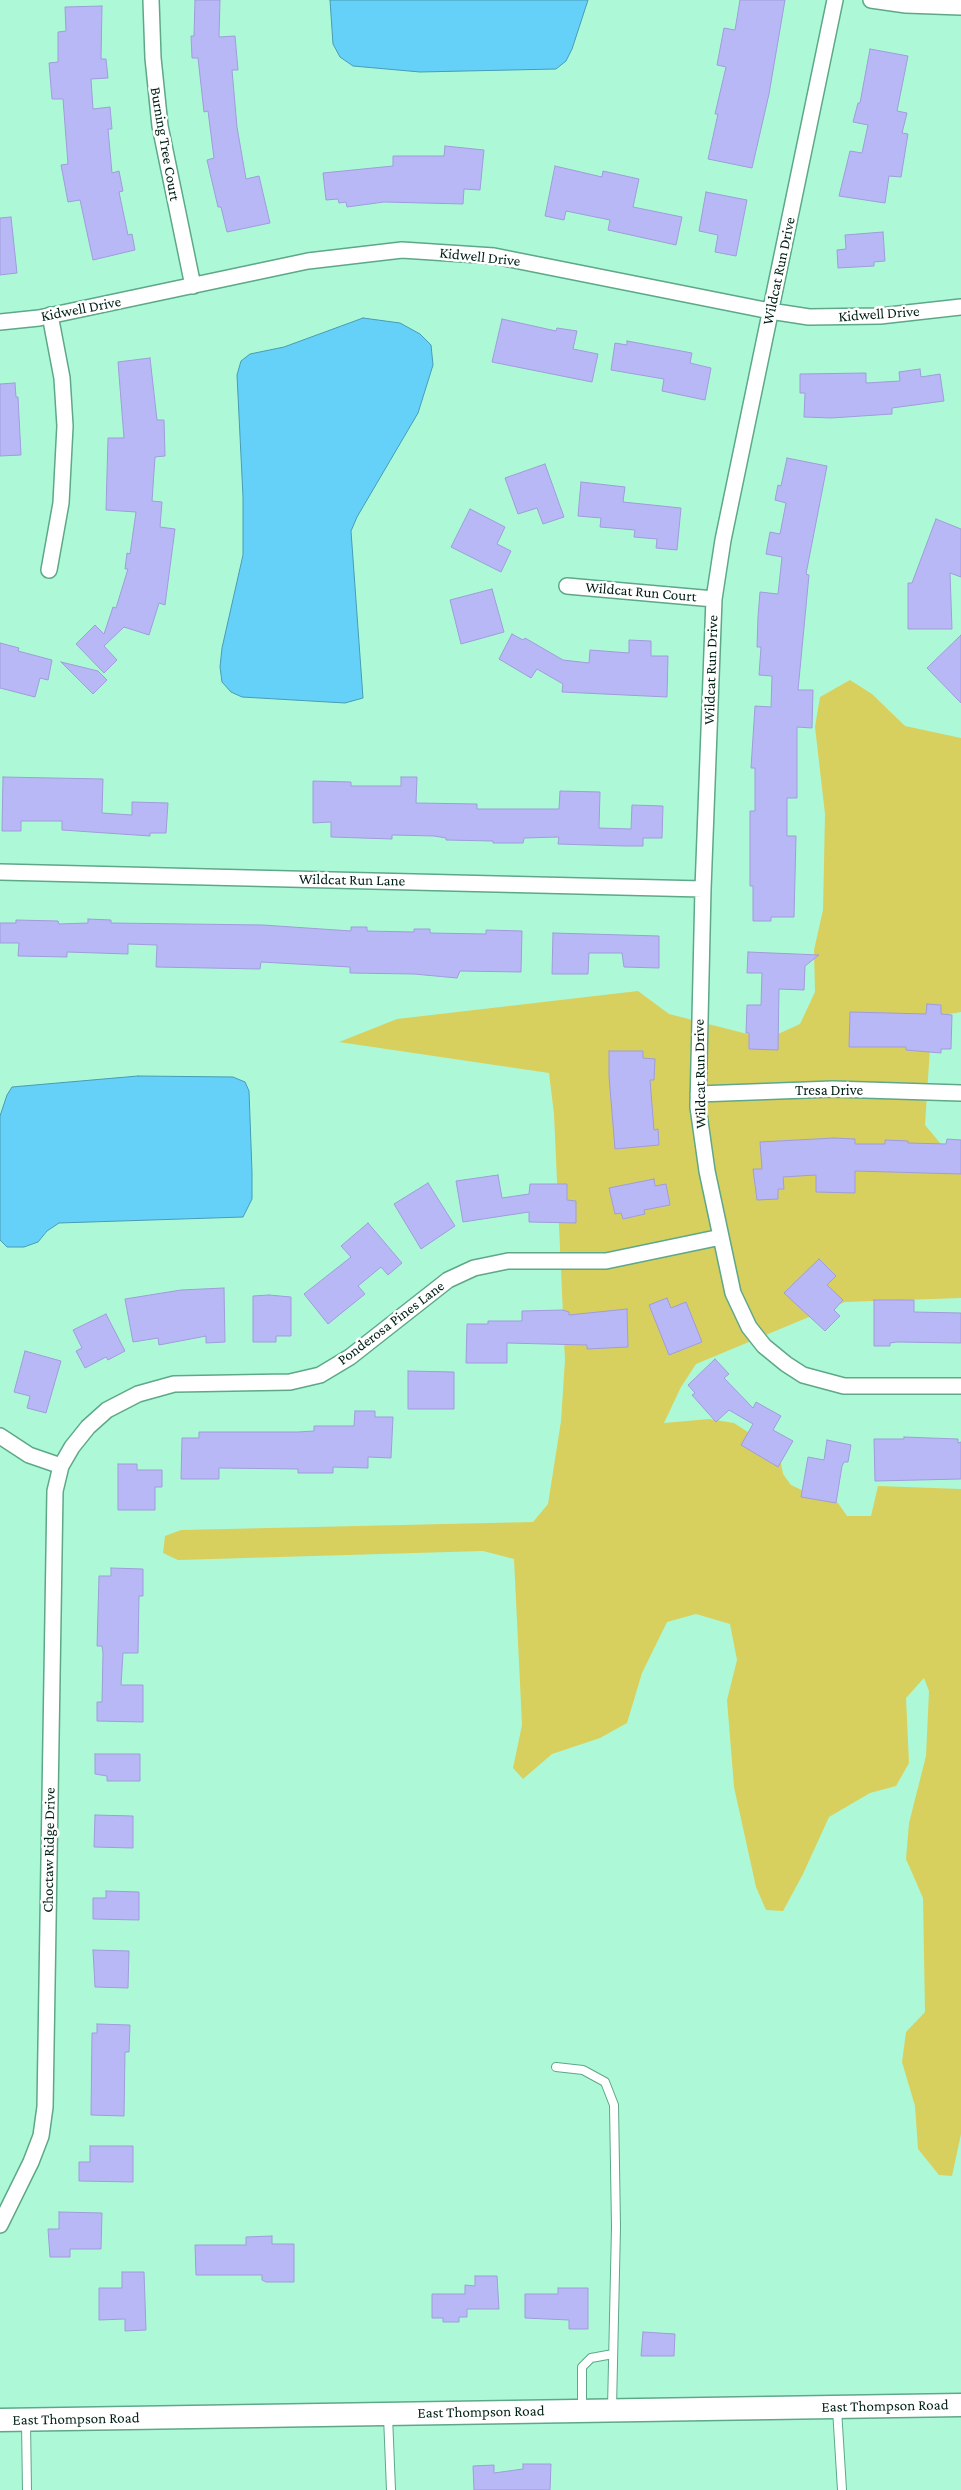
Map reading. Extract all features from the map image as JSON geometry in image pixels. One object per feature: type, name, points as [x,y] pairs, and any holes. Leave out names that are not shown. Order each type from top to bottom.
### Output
[{"type":"main road","name":"East Thompson Road","points":[[0,2420],[961,2405]]},
{"type":"street","name":"Burning Tree Court","points":[[150,0],[154,81],[160,126],[192,286]]},
{"type":"street","name":"Wildcat Run Drive","points":[[835,0],[723,540],[714,599],[703,889],[698,1094],[703,1150],[733,1293],[749,1327],[759,1340],[780,1360],[810,1378],[844,1386],[961,1386]]},
{"type":"street","points":[[871,0],[906,5],[961,7]]},
{"type":"street","name":"Kidwell Drive","points":[[0,322],[50,316],[341,256],[402,250],[457,252],[522,261],[770,311],[809,317],[847,318],[961,307]]},
{"type":"street","points":[[49,570],[63,487],[65,426],[62,378],[50,316]]},
{"type":"street","name":"Wildcat Run Court","points":[[567,586],[714,599]]},
{"type":"street","name":"Wildcat Run Lane","points":[[0,872],[703,889]]},
{"type":"street","name":"Tresa Drive","points":[[698,1094],[833,1089],[961,1093]]},
{"type":"street","name":"Ponderosa Pines Lane","points":[[61,1466],[88,1427],[107,1410],[138,1394],[174,1384],[290,1382],[320,1375],[350,1357],[448,1280],[474,1268],[508,1262],[606,1261],[721,1237]]},
{"type":"street","points":[[0,1436],[29,1455],[61,1466]]},
{"type":"street","name":"Choctaw Ridge Drive","points":[[0,2225],[31,2162],[41,2136],[45,2107],[55,1501],[61,1466]]},
{"type":"lane","points":[[556,2067],[584,2070],[605,2082],[614,2105],[616,2227],[612,2410]]},
{"type":"lane","points":[[582,2411],[582,2366],[591,2358],[613,2354]]},
{"type":"lane","points":[[837,2407],[842,2490]]},
{"type":"lane","points":[[388,2414],[391,2490]]},
{"type":"lane","points":[[26,2420],[27,2490]]},
{"type":"shaded area","points":[[850,680],[872,694],[905,726],[961,738],[961,1012],[932,1017],[925,1125],[961,1168],[961,1298],[845,1302],[696,1364],[681,1387],[664,1423],[709,1419],[734,1423],[765,1443],[780,1458],[783,1474],[791,1485],[819,1498],[838,1503],[847,1516],[871,1516],[878,1486],[961,1489],[961,2134],[952,2176],[939,2175],[918,2149],[915,2106],[902,2062],[906,2032],[925,2012],[923,1898],[906,1859],[909,1823],[926,1756],[929,1691],[924,1678],[906,1698],[909,1763],[896,1786],[870,1793],[829,1817],[803,1874],[783,1911],[766,1910],[756,1887],[734,1787],[727,1700],[737,1660],[730,1624],[696,1614],[667,1622],[642,1673],[627,1723],[600,1738],[552,1754],[523,1779],[513,1768],[522,1725],[514,1559],[483,1551],[178,1560],[163,1553],[165,1536],[181,1530],[533,1522],[548,1504],[561,1421],[565,1360],[554,1114],[549,1073],[339,1042],[397,1019],[638,991],[669,1014],[767,1039],[800,1024],[815,992],[814,950],[823,910],[825,814],[815,727],[820,697]]},
{"type":"water","points":[[330,0],[588,0],[572,49],[566,61],[556,69],[420,72],[353,66],[340,57],[333,44]]},
{"type":"water","points":[[363,318],[400,323],[420,334],[431,345],[433,365],[418,413],[357,517],[351,531],[363,698],[345,703],[242,697],[231,692],[222,682],[220,667],[222,648],[243,555],[243,497],[237,375],[241,361],[250,354],[284,347]]},
{"type":"water","points":[[138,1076],[233,1077],[245,1082],[249,1091],[252,1199],[243,1217],[59,1223],[47,1231],[38,1242],[24,1247],[7,1247],[0,1240],[0,1116],[7,1095],[12,1087]]},
{"type":"building","points":[[195,0],[220,0],[219,37],[235,36],[238,70],[232,70],[237,127],[246,179],[259,176],[270,223],[227,232],[221,207],[218,207],[207,160],[214,158],[208,111],[204,112],[198,58],[192,58],[191,36],[194,36]]},
{"type":"building","points":[[740,0],[785,0],[769,94],[752,168],[708,159],[718,114],[715,114],[726,67],[717,65],[724,28],[735,30]]},
{"type":"building","points":[[102,6],[101,59],[106,59],[108,78],[91,79],[93,109],[110,107],[112,129],[108,129],[112,173],[119,171],[123,191],[119,192],[128,235],[132,234],[135,250],[93,260],[80,200],[68,202],[61,165],[68,164],[63,99],[52,99],[49,63],[58,62],[58,32],[66,31],[65,7]]},
{"type":"building","points":[[870,49],[908,56],[897,111],[907,113],[902,133],[908,134],[901,177],[889,176],[885,203],[839,196],[850,151],[862,153],[868,125],[853,122],[858,103],[860,103]]},
{"type":"building","points":[[445,146],[484,150],[480,190],[464,189],[463,204],[384,202],[347,207],[346,202],[339,203],[338,199],[326,200],[323,173],[393,166],[393,156],[444,156]]},
{"type":"building","points":[[555,166],[602,177],[603,171],[639,179],[633,207],[682,217],[676,245],[608,230],[610,220],[566,211],[564,220],[545,216]]},
{"type":"building","points":[[706,192],[747,200],[736,256],[715,252],[718,235],[699,231]]},
{"type":"building","points":[[11,217],[17,273],[0,275],[0,218]]},
{"type":"building","points":[[883,232],[885,261],[874,262],[874,266],[838,268],[837,250],[846,249],[845,235]]},
{"type":"building","points":[[502,319],[556,331],[557,328],[577,331],[573,349],[598,354],[592,382],[492,362]]},
{"type":"building","points":[[627,341],[692,353],[690,363],[711,368],[705,400],[662,391],[664,379],[611,370],[615,343],[627,345]]},
{"type":"building","points":[[150,358],[157,420],[164,420],[165,456],[155,457],[152,501],[162,502],[160,527],[175,529],[165,605],[159,603],[149,635],[124,627],[104,646],[117,660],[104,673],[76,644],[95,625],[104,634],[113,607],[116,608],[128,569],[125,569],[127,553],[130,554],[136,512],[106,510],[108,438],[124,438],[118,362]]},
{"type":"building","points":[[920,369],[921,377],[940,374],[944,401],[892,408],[892,414],[831,418],[804,417],[805,393],[800,393],[800,374],[866,373],[866,383],[900,381],[899,372]]},
{"type":"building","points":[[15,383],[16,397],[18,397],[21,455],[0,456],[0,384]]},
{"type":"building","points":[[787,458],[827,466],[806,574],[809,575],[798,690],[813,690],[812,728],[797,727],[797,798],[787,798],[787,836],[796,836],[794,917],[771,917],[771,921],[753,921],[753,886],[750,886],[750,811],[755,811],[755,768],[751,768],[755,706],[771,707],[772,676],[759,675],[761,647],[757,647],[758,617],[760,592],[778,594],[782,557],[766,554],[770,532],[780,534],[786,503],[775,500],[778,485],[781,486]]},
{"type":"building","points":[[545,464],[564,517],[543,524],[537,508],[518,514],[505,478]]},
{"type":"building","points":[[581,482],[625,487],[623,502],[681,508],[677,550],[656,548],[657,539],[634,537],[635,530],[600,527],[601,518],[578,516]]},
{"type":"building","points":[[470,509],[505,527],[497,544],[511,551],[501,572],[451,547]]},
{"type":"building","points":[[936,519],[961,529],[961,577],[950,573],[952,629],[908,629],[908,583],[912,583]]},
{"type":"building","points":[[492,589],[504,632],[461,644],[450,600]]},
{"type":"building","points":[[512,634],[523,640],[525,638],[563,660],[589,663],[590,650],[629,653],[629,640],[651,641],[651,656],[668,656],[667,697],[562,692],[563,684],[537,669],[531,678],[499,659]]},
{"type":"building","points":[[961,635],[961,703],[927,668]]},
{"type":"building","points":[[0,643],[19,648],[18,651],[52,660],[48,680],[40,678],[35,697],[0,688]]},
{"type":"building","points":[[61,662],[98,671],[107,680],[93,694]]},
{"type":"building","points":[[3,777],[103,779],[102,813],[132,815],[132,802],[168,803],[166,833],[150,833],[150,836],[62,830],[62,821],[21,821],[21,831],[2,831]]},
{"type":"building","points":[[401,777],[417,777],[416,803],[477,804],[477,809],[559,809],[560,791],[600,792],[599,828],[631,829],[632,805],[663,806],[662,838],[643,838],[643,846],[624,846],[558,844],[559,837],[524,838],[523,843],[493,843],[493,841],[446,840],[446,838],[434,836],[392,835],[392,839],[331,837],[331,822],[313,823],[313,781],[351,782],[351,786],[401,786]]},
{"type":"building","points":[[88,919],[111,920],[111,923],[263,925],[351,931],[351,927],[367,927],[367,931],[414,932],[414,929],[430,929],[430,933],[486,934],[486,930],[522,931],[521,972],[460,971],[457,978],[414,974],[350,973],[350,967],[261,962],[260,969],[156,967],[157,945],[128,944],[128,954],[67,952],[67,957],[18,956],[19,943],[0,943],[0,923],[16,923],[16,920],[58,921],[59,924],[88,923]]},
{"type":"building","points":[[553,933],[659,936],[659,968],[624,967],[622,953],[589,953],[588,974],[552,974]]},
{"type":"building","points":[[748,952],[819,955],[805,966],[804,990],[779,989],[778,1050],[749,1049],[749,1033],[746,1033],[747,1005],[761,1005],[762,973],[747,973]]},
{"type":"building","points":[[927,1004],[941,1005],[941,1014],[952,1015],[951,1049],[941,1049],[941,1053],[906,1050],[906,1047],[849,1047],[850,1012],[926,1014]]},
{"type":"building","points":[[609,1051],[643,1051],[643,1058],[655,1059],[654,1080],[650,1080],[654,1130],[658,1129],[659,1145],[615,1149],[609,1076]]},
{"type":"building","points":[[834,1138],[855,1139],[855,1144],[885,1144],[885,1140],[946,1144],[947,1139],[961,1140],[961,1174],[855,1171],[855,1193],[816,1192],[816,1175],[783,1177],[784,1189],[778,1189],[778,1199],[757,1200],[753,1169],[762,1169],[760,1142]]},
{"type":"building","points":[[498,1175],[502,1198],[529,1194],[530,1184],[567,1184],[567,1200],[576,1201],[576,1223],[529,1222],[529,1212],[463,1222],[456,1181]]},
{"type":"building","points":[[654,1179],[655,1186],[666,1184],[670,1205],[644,1210],[645,1214],[623,1219],[621,1213],[615,1214],[609,1188]]},
{"type":"building","points":[[428,1183],[455,1226],[421,1249],[394,1204]]},
{"type":"building","points":[[368,1223],[402,1263],[388,1275],[381,1267],[358,1286],[365,1294],[328,1324],[304,1294],[351,1257],[341,1246]]},
{"type":"building","points":[[819,1259],[836,1276],[827,1285],[843,1300],[834,1310],[840,1316],[825,1331],[784,1293]]},
{"type":"building","points":[[224,1288],[225,1342],[206,1343],[206,1336],[159,1345],[158,1338],[133,1342],[125,1299],[181,1290]]},
{"type":"building","points":[[253,1296],[291,1297],[291,1336],[276,1336],[276,1342],[253,1342]]},
{"type":"building","points":[[667,1298],[671,1308],[686,1302],[702,1342],[669,1355],[649,1305]]},
{"type":"building","points":[[874,1300],[914,1300],[914,1312],[961,1313],[961,1343],[897,1342],[890,1343],[890,1346],[874,1346]]},
{"type":"building","points":[[627,1309],[628,1347],[587,1349],[587,1345],[507,1343],[507,1363],[466,1363],[467,1324],[488,1324],[488,1321],[522,1321],[522,1311],[563,1310],[569,1312],[569,1315]]},
{"type":"building","points":[[106,1314],[125,1351],[108,1360],[106,1357],[85,1368],[76,1351],[82,1348],[73,1330]]},
{"type":"building","points":[[25,1351],[61,1361],[46,1413],[27,1408],[30,1396],[14,1392]]},
{"type":"building","points":[[715,1359],[729,1374],[724,1378],[753,1408],[756,1402],[781,1416],[773,1430],[793,1441],[778,1467],[741,1445],[753,1424],[729,1410],[716,1422],[692,1395],[695,1393],[688,1385]]},
{"type":"building","points":[[408,1371],[454,1372],[454,1409],[408,1409]]},
{"type":"building","points":[[355,1411],[375,1411],[375,1417],[393,1417],[391,1458],[368,1457],[368,1468],[333,1467],[333,1473],[298,1473],[298,1469],[219,1468],[219,1479],[181,1479],[182,1438],[199,1438],[199,1432],[298,1432],[314,1431],[314,1426],[354,1426]]},
{"type":"building","points":[[904,1437],[958,1439],[958,1443],[961,1442],[961,1479],[875,1481],[874,1439],[904,1439]]},
{"type":"building","points":[[827,1440],[851,1445],[848,1462],[844,1462],[842,1466],[836,1503],[801,1497],[808,1457],[824,1460]]},
{"type":"building","points":[[118,1464],[137,1464],[137,1470],[162,1470],[162,1487],[155,1487],[155,1510],[118,1510]]},
{"type":"building","points":[[111,1568],[143,1569],[143,1596],[139,1596],[138,1653],[123,1653],[121,1685],[143,1685],[143,1722],[97,1721],[97,1702],[102,1702],[103,1653],[102,1646],[97,1646],[99,1576],[111,1576]]},
{"type":"building","points":[[95,1754],[140,1754],[140,1781],[107,1781],[107,1776],[95,1774]]},
{"type":"building","points":[[95,1815],[133,1816],[133,1848],[94,1847]]},
{"type":"building","points":[[106,1891],[139,1892],[139,1920],[93,1919],[93,1898],[106,1898]]},
{"type":"building","points":[[93,1950],[129,1951],[128,1988],[95,1987]]},
{"type":"building","points":[[97,2024],[130,2025],[129,2052],[125,2052],[124,2116],[91,2115],[92,2033],[97,2033]]},
{"type":"building","points":[[90,2146],[133,2146],[133,2182],[79,2181],[79,2162],[90,2162]]},
{"type":"building","points":[[59,2212],[102,2213],[101,2249],[70,2249],[70,2257],[50,2257],[48,2229],[59,2229]]},
{"type":"building","points":[[272,2236],[272,2244],[294,2244],[294,2282],[266,2282],[262,2280],[262,2275],[196,2275],[195,2245],[246,2245],[246,2237]]},
{"type":"building","points":[[122,2272],[144,2272],[146,2330],[125,2331],[125,2319],[99,2320],[99,2288],[122,2288]]},
{"type":"building","points":[[475,2276],[497,2276],[499,2309],[467,2309],[467,2317],[459,2317],[459,2322],[443,2322],[443,2318],[432,2318],[432,2294],[465,2294],[465,2285],[475,2286]]},
{"type":"building","points":[[558,2288],[588,2288],[588,2329],[569,2329],[569,2320],[525,2318],[525,2294],[558,2294]]},
{"type":"building","points":[[643,2332],[675,2334],[674,2356],[641,2356]]},
{"type":"building","points":[[523,2464],[551,2464],[550,2490],[474,2490],[473,2466],[494,2465],[494,2473],[523,2469]]}]
